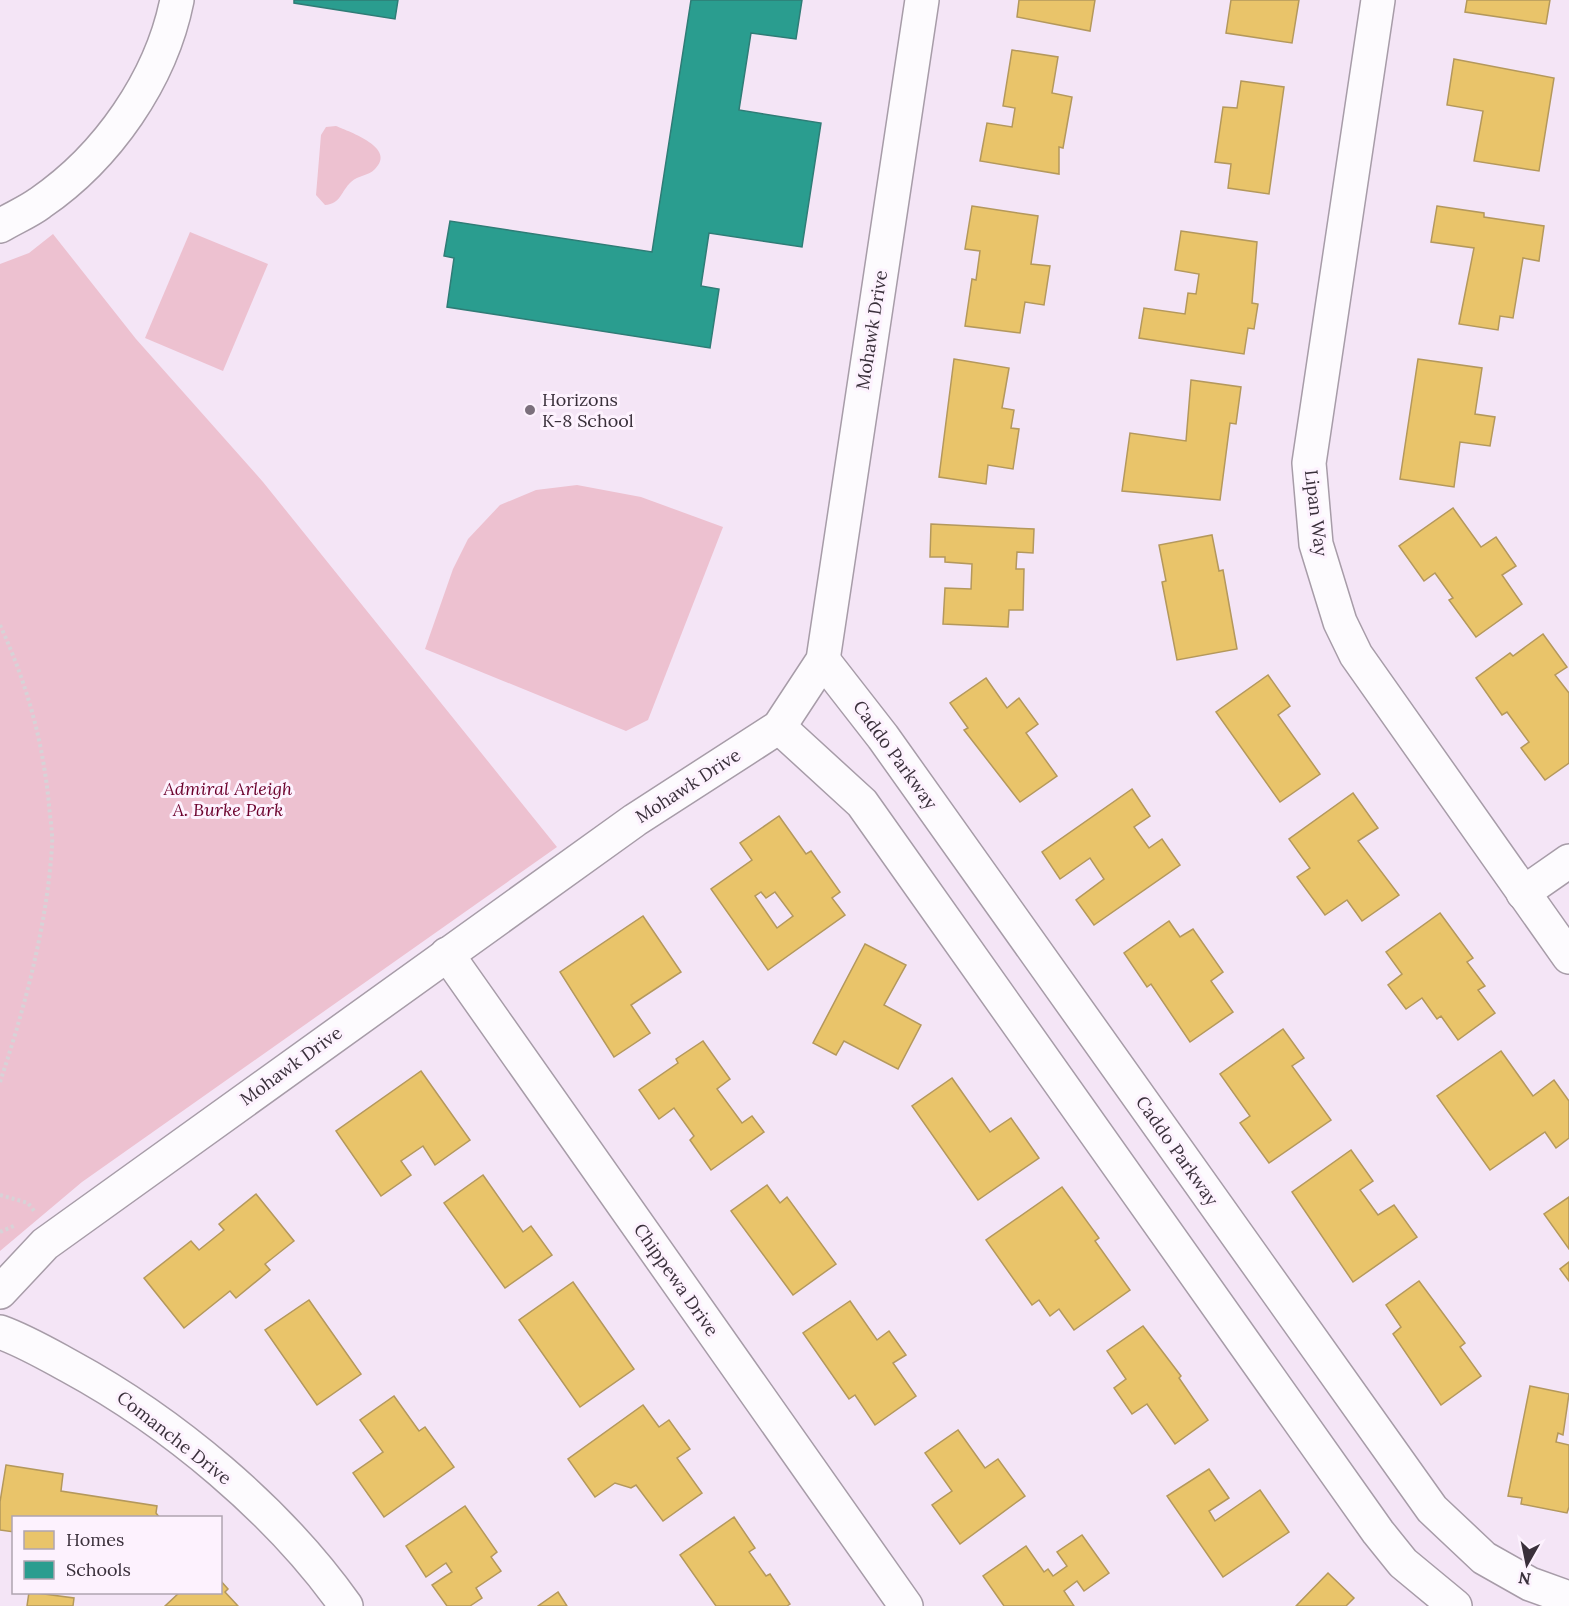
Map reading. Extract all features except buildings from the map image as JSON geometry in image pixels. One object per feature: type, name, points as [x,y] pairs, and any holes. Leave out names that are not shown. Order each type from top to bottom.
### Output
[{"type":"street","points":[[0,226],[40,203],[91,159],[123,120],[151,75],[173,18],[177,0]]},
{"type":"street","name":"Mohawk Drive","points":[[0,1292],[45,1244],[635,820],[779,727],[823,660],[922,0]]},
{"type":"street","name":"Lipan Way","points":[[1378,0],[1309,463],[1316,544],[1340,622],[1356,655],[1569,957]]},
{"type":"street","name":"Caddo Parkway","points":[[823,660],[883,737],[1432,1509],[1484,1558],[1530,1584],[1569,1598]]},
{"type":"street","points":[[779,727],[862,803],[1378,1532],[1403,1563],[1455,1606]]},
{"type":"street","points":[[1523,893],[1569,861]]},
{"type":"street","name":"Chippewa Drive","points":[[447,954],[906,1606]]},
{"type":"street","name":"Comanche Drive","points":[[0,1332],[21,1340],[112,1389],[213,1464],[282,1530],[346,1606]]},
{"type":"path","points":[[0,625],[12,651],[40,735],[52,844],[44,908],[29,978],[0,1082]]},
{"type":"path","points":[[0,1195],[28,1203],[36,1213],[28,1218]]},
{"type":"path","points":[[0,1232],[20,1223]]},
{"type":"green space","points":[[336,126],[369,142],[380,154],[380,161],[373,171],[351,182],[334,202],[325,205],[316,195],[321,135],[326,127]]},
{"type":"green space","points":[[190,232],[268,264],[223,371],[145,338]]},
{"type":"green space","name":"Admiral Arleigh A. Burke Park","points":[[53,234],[136,339],[263,482],[557,847],[82,1182],[0,1251],[0,264],[29,253]]},
{"type":"green space","points":[[577,485],[641,497],[723,527],[648,720],[626,731],[425,649],[453,569],[468,539],[500,505],[536,490]]},
{"type":"place","name":"Horizons K-8 School","points":[[530,410]]}]
